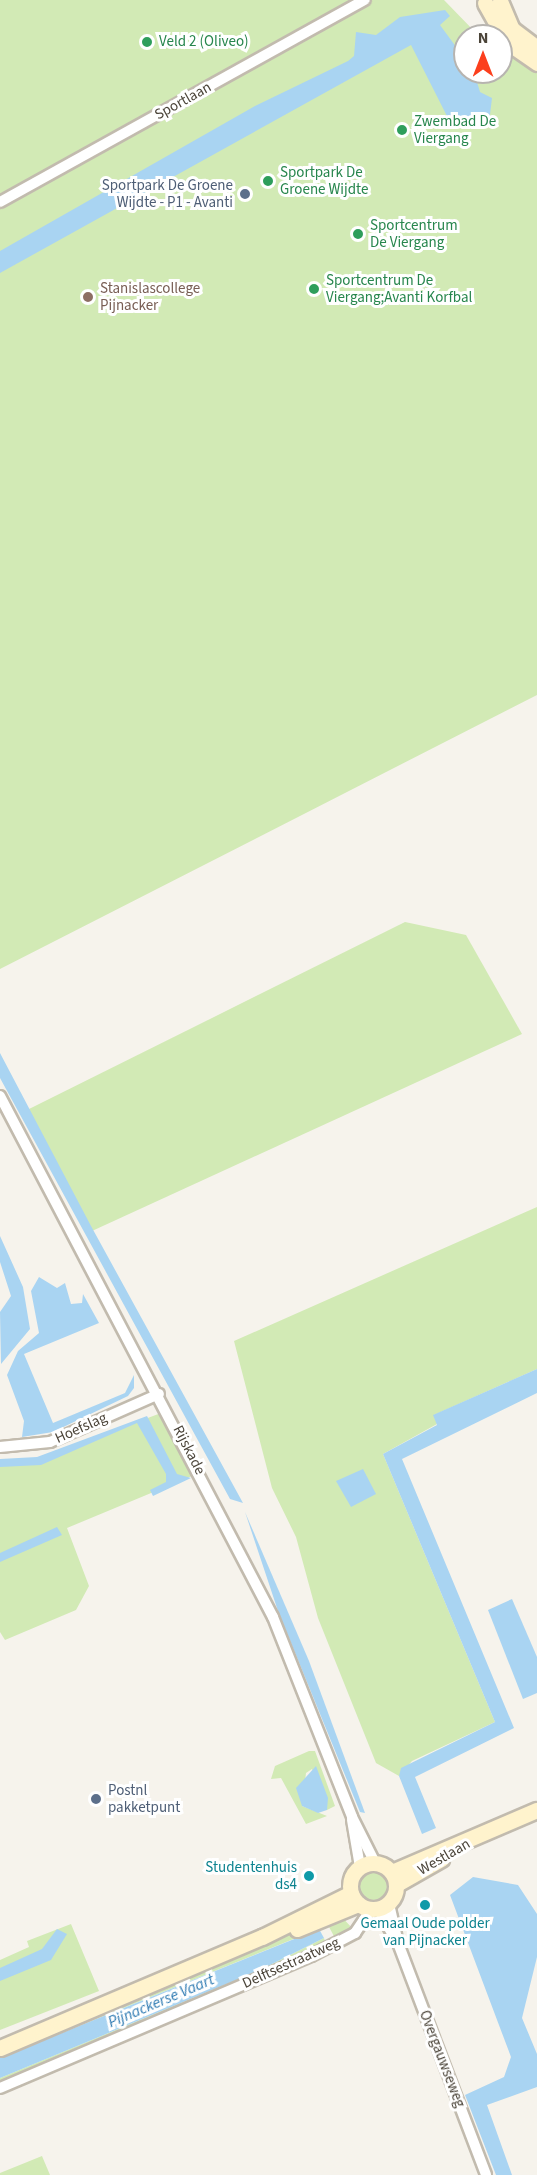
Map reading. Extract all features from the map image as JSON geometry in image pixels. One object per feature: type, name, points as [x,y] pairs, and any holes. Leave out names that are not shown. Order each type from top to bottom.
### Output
[{"type":"main road","points":[[491,1],[512,29],[537,48]]},
{"type":"main road","points":[[491,1],[507,42],[537,63]]},
{"type":"main road","name":"Westlaan","points":[[394,1878],[491,1829],[537,1810]]},
{"type":"main road","points":[[0,2048],[262,1937],[369,1904],[394,1878],[375,1863],[360,1867],[352,1876],[369,1904]]},
{"type":"street","name":"Sportlaan","points":[[0,202],[365,0]]},
{"type":"street","name":"Rijskade","points":[[0,1096],[159,1394],[273,1617],[352,1817],[375,1863]]},
{"type":"street","name":"Hoefslag","points":[[0,1447],[50,1442],[159,1394]]},
{"type":"street","name":"Rijskade","points":[[352,1817],[360,1867]]},
{"type":"street","name":"Overgauwseweg","points":[[369,1904],[398,1944],[486,2175]]},
{"type":"street","name":"Delftsestraatweg","points":[[0,2088],[311,1956],[355,1933],[369,1904]]},
{"type":"green space","points":[[0,0],[444,0],[467,24],[453,24],[453,84],[513,84],[513,52],[537,71],[537,695],[0,969]]},
{"type":"green space","points":[[405,922],[466,935],[522,1034],[92,1231],[25,1111]]},
{"type":"green space","points":[[537,1207],[537,1369],[434,1415],[437,1424],[383,1454],[495,1722],[412,1761],[399,1776],[376,1763],[318,1618],[296,1537],[272,1488],[234,1341]]},
{"type":"green space","points":[[161,1413],[192,1476],[67,1528],[89,1586],[76,1610],[5,1640],[0,1632],[0,1461],[39,1459]]},
{"type":"green space","points":[[309,1751],[315,1751],[335,1806],[327,1810],[312,1769],[306,1773],[302,1806],[327,1816],[306,1824],[281,1778],[271,1779],[275,1766]]},
{"type":"green space","points":[[373,1872],[383,1876],[387,1886],[383,1896],[373,1900],[363,1896],[359,1886],[363,1876]]},
{"type":"green space","points":[[340,1915],[352,1928],[336,1940],[328,1925],[0,2058],[260,1944]]},
{"type":"green space","points":[[71,1924],[99,1991],[0,2030],[0,1960],[29,1947],[27,1941]]},
{"type":"green space","points":[[324,1938],[326,1944],[0,2082],[0,2078],[258,1971]]},
{"type":"green space","points":[[42,2156],[50,2175],[0,2175],[0,2173]]},
{"type":"water","points":[[445,10],[450,16],[440,25],[453,43],[453,84],[478,84],[480,92],[492,98],[489,123],[473,118],[452,126],[411,45],[0,273],[0,251],[255,106],[348,61],[354,56],[356,32],[376,35],[400,17]]},
{"type":"water","points":[[0,1053],[91,1226],[243,1503],[230,1499],[0,1078]]},
{"type":"water","points":[[0,1236],[23,1287],[30,1329],[1,1364],[0,1312],[11,1296],[0,1262]]},
{"type":"water","points":[[39,1277],[57,1288],[65,1283],[71,1304],[82,1303],[83,1294],[99,1323],[24,1354],[53,1423],[125,1393],[134,1375],[134,1388],[128,1396],[53,1432],[22,1437],[24,1421],[7,1375],[18,1351],[39,1333],[31,1291]]},
{"type":"water","points":[[537,1369],[537,1393],[402,1459],[514,1728],[415,1777],[436,1828],[422,1834],[399,1776],[401,1768],[495,1722],[383,1454],[437,1425],[433,1415]]},
{"type":"water","points":[[147,1416],[177,1474],[191,1478],[153,1496],[150,1490],[166,1482],[166,1474],[137,1423],[41,1465],[0,1467],[0,1459],[37,1457]]},
{"type":"water","points":[[363,1469],[376,1494],[351,1507],[336,1481]]},
{"type":"water","points":[[245,1512],[309,1661],[365,1813],[360,1812],[278,1611]]},
{"type":"water","points":[[57,1527],[62,1535],[0,1562],[0,1553]]},
{"type":"water","points":[[512,1599],[537,1657],[537,1693],[523,1699],[488,1610]]},
{"type":"water","points":[[316,1766],[328,1798],[327,1810],[318,1813],[302,1806],[296,1788]]},
{"type":"water","points":[[473,1877],[518,1885],[537,1914],[537,1957],[522,2018],[537,2054],[537,2087],[487,2105],[512,2175],[496,2175],[465,2095],[504,2077],[511,2057],[450,1895]]},
{"type":"water","points":[[57,1929],[67,1934],[51,1960],[0,1981],[0,1968],[42,1949]]},
{"type":"water","name":"Pijnackerse Vaart","points":[[319,1929],[324,1938],[258,1971],[0,2078],[0,2058]]},
{"type":"place","name":"Veld 2 (Oliveo)","points":[[147,42]]},
{"type":"place","name":"Zwembad De Viergang","points":[[402,130]]},
{"type":"place","name":"Sportpark De Groene Wijdte","points":[[268,181]]},
{"type":"place","name":"Sportpark De Groene Wijdte - P1 - Avanti","points":[[245,194]]},
{"type":"place","name":"Sportcentrum De Viergang","points":[[358,234]]},
{"type":"place","name":"Sportcentrum De Viergang;Avanti Korfbal","points":[[314,289]]},
{"type":"place","name":"Stanislascollege Pijnacker","points":[[88,297]]},
{"type":"place","name":"Postnl pakketpunt","points":[[96,1799]]},
{"type":"place","name":"Studentenhuis ds4","points":[[309,1876]]},
{"type":"place","name":"Gemaal Oude polder van Pijnacker","points":[[425,1905]]}]
